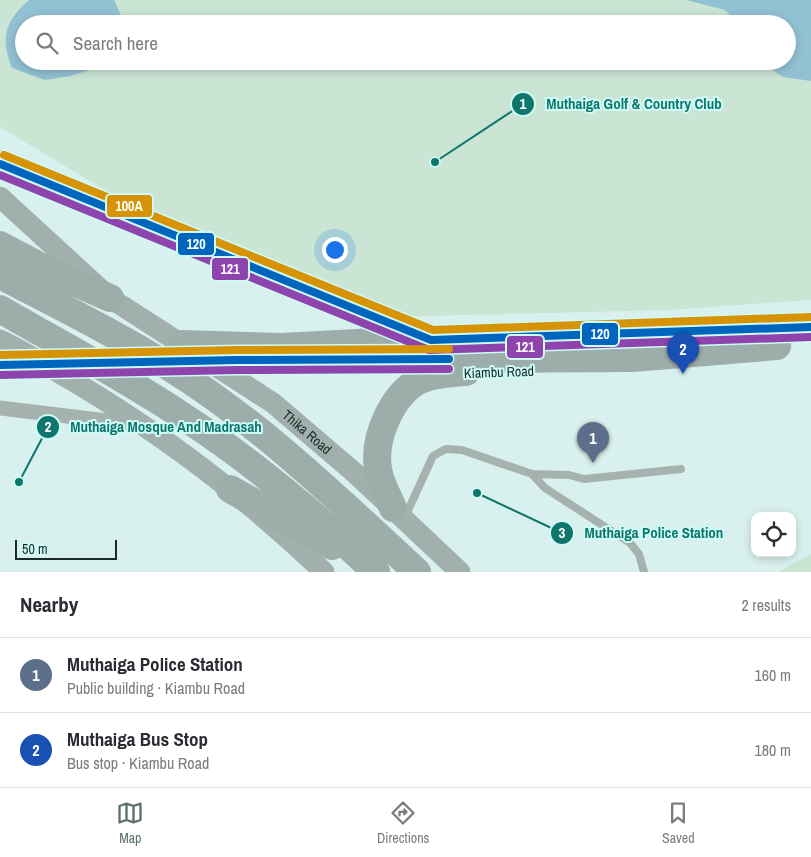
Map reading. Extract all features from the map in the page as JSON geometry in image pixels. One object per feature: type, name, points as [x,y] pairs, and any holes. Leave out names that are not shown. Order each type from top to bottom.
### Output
[{"type":"highway","points":[[0,164],[431,340]]},
{"type":"highway","points":[[0,245],[49,272],[110,298]]},
{"type":"highway","points":[[0,275],[82,317],[170,368],[222,404],[313,477],[416,572]]},
{"type":"highway","points":[[0,309],[95,362],[190,421],[303,506],[335,532],[374,570]]},
{"type":"highway","points":[[182,344],[281,347],[811,327]]},
{"type":"highway","name":"Kiambu Road","points":[[237,360],[633,358],[811,343]]},
{"type":"highway","name":"Kiambu Road","points":[[399,513],[378,471],[377,449],[379,438],[390,415],[411,386],[423,379],[446,374],[501,370],[586,370],[633,358]]},
{"type":"highway","points":[[230,489],[374,570]]},
{"type":"main road","name":"Thika Road","points":[[0,197],[110,298],[273,403],[399,513],[460,572]]},
{"type":"main road","points":[[0,340],[96,394],[144,426],[230,489],[324,572]]},
{"type":"street","points":[[86,418],[96,394]]},
{"type":"street","points":[[0,408],[144,426]]},
{"type":"lane","points":[[399,513],[433,456],[439,451],[462,450],[532,474],[598,479],[681,469]]},
{"type":"lane","points":[[532,474],[545,488],[630,543],[639,554],[644,572]]},
{"type":"green space","points":[[0,0],[811,0],[811,300],[669,310],[384,317],[116,197],[0,127]]},
{"type":"green space","points":[[811,554],[811,572],[778,572]]},
{"type":"water","points":[[29,0],[114,0],[121,15],[15,15]]},
{"type":"water","points":[[686,0],[811,0],[811,81],[783,77],[772,70],[796,70],[796,15],[730,15],[725,10]]},
{"type":"water","points":[[15,15],[15,69],[12,68],[6,48],[7,31]]},
{"type":"water","points":[[18,70],[90,70],[70,76],[45,80]]},
{"type":"tunnel","points":[[29,365],[237,360]]},
{"type":"transit line","name":"100A","points":[[4,155],[433,330],[811,317]]},
{"type":"transit line","name":"120","points":[[0,164],[431,340],[811,327]]},
{"type":"transit line","name":"121","points":[[0,175],[429,350],[811,337]]},
{"type":"transit line","name":"100A","points":[[0,355],[237,350],[449,349]]},
{"type":"transit line","name":"120","points":[[0,365],[237,360],[449,359]]},
{"type":"transit line","name":"121","points":[[0,375],[237,370],[449,369]]},
{"type":"place","name":"Muthaiga Golf & Country Club","points":[[435,162]]},
{"type":"place","name":"Muthaiga Bus Stop","points":[[683,374]]},
{"type":"place","name":"Muthaiga Police Station","points":[[593,463]]},
{"type":"place","name":"Muthaiga Mosque And Madrasah","points":[[19,482]]},
{"type":"place","name":"Muthaiga Police Station","points":[[477,493]]}]
